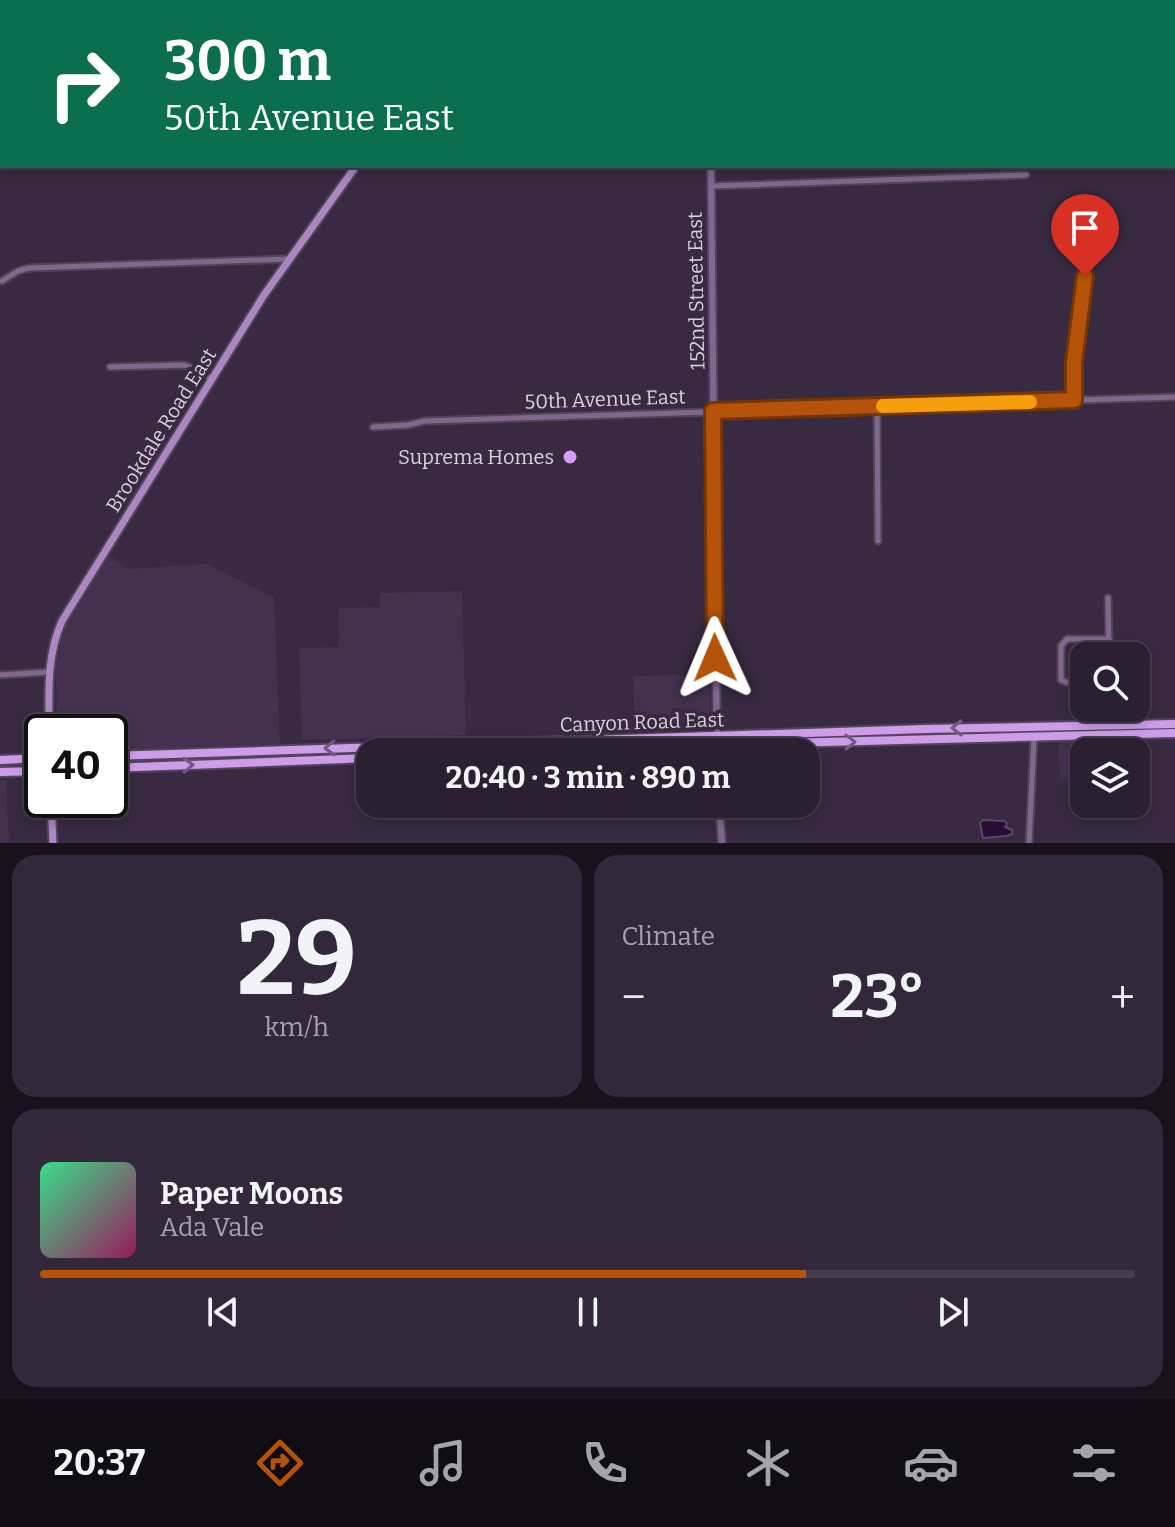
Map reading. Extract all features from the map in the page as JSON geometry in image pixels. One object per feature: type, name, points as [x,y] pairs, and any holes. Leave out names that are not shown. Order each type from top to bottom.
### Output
[{"type":"main road","name":"Brookdale Road East","points":[[49,714],[52,647],[62,621],[288,259],[355,168]]},
{"type":"main road","name":"Canyon Road East","points":[[818,738],[1021,726],[1175,724]]},
{"type":"main road","points":[[982,738],[983,734],[1021,726]]},
{"type":"main road","name":"Canyon Road East","points":[[820,742],[1175,733]]},
{"type":"main road","name":"Canyon Road East","points":[[128,756],[356,751]]},
{"type":"main road","points":[[0,760],[24,759]]},
{"type":"main road","points":[[128,767],[356,759]]},
{"type":"main road","points":[[0,772],[24,771]]},
{"type":"main road","points":[[52,818],[53,843]]},
{"type":"street","name":"152nd Street East","points":[[711,168],[716,738]]},
{"type":"street","points":[[711,186],[1026,175]]},
{"type":"street","points":[[1,281],[29,268],[288,259]]},
{"type":"street","points":[[1074,400],[1074,362],[1085,276]]},
{"type":"street","points":[[110,367],[184,365],[212,379]]},
{"type":"street","name":"50th Avenue East","points":[[373,427],[425,421],[1175,397]]},
{"type":"street","points":[[877,407],[878,541]]},
{"type":"street","points":[[1070,682],[1061,680],[1061,646],[1067,639],[1109,639],[1108,598]]},
{"type":"street","points":[[0,675],[49,672]]},
{"type":"street","points":[[1029,843],[1034,737]]},
{"type":"street","points":[[720,818],[722,843]]},
{"type":"shaded area","points":[[109,555],[127,569],[207,564],[274,597],[280,744],[128,749],[128,714],[57,714],[56,665],[66,625]]},
{"type":"shaded area","points":[[462,591],[466,735],[302,740],[299,648],[339,647],[338,608],[380,607],[380,593]]},
{"type":"shaded area","points":[[709,674],[710,727],[635,729],[633,676]]},
{"type":"shaded area","points":[[1058,741],[1070,741],[1070,779],[1060,780]]},
{"type":"shaded area","points":[[0,780],[6,780],[9,843],[0,843]]},
{"type":"shaded area","points":[[983,820],[1005,821],[1005,827],[1012,830],[1012,834],[983,838],[980,823]]},
{"type":"slow traffic","points":[[883,406],[1030,402]]},
{"type":"place","name":"Suprema Homes","points":[[570,457]]},
{"type":"route","points":[[715,658],[713,411],[1074,400],[1074,362],[1085,276]]}]
